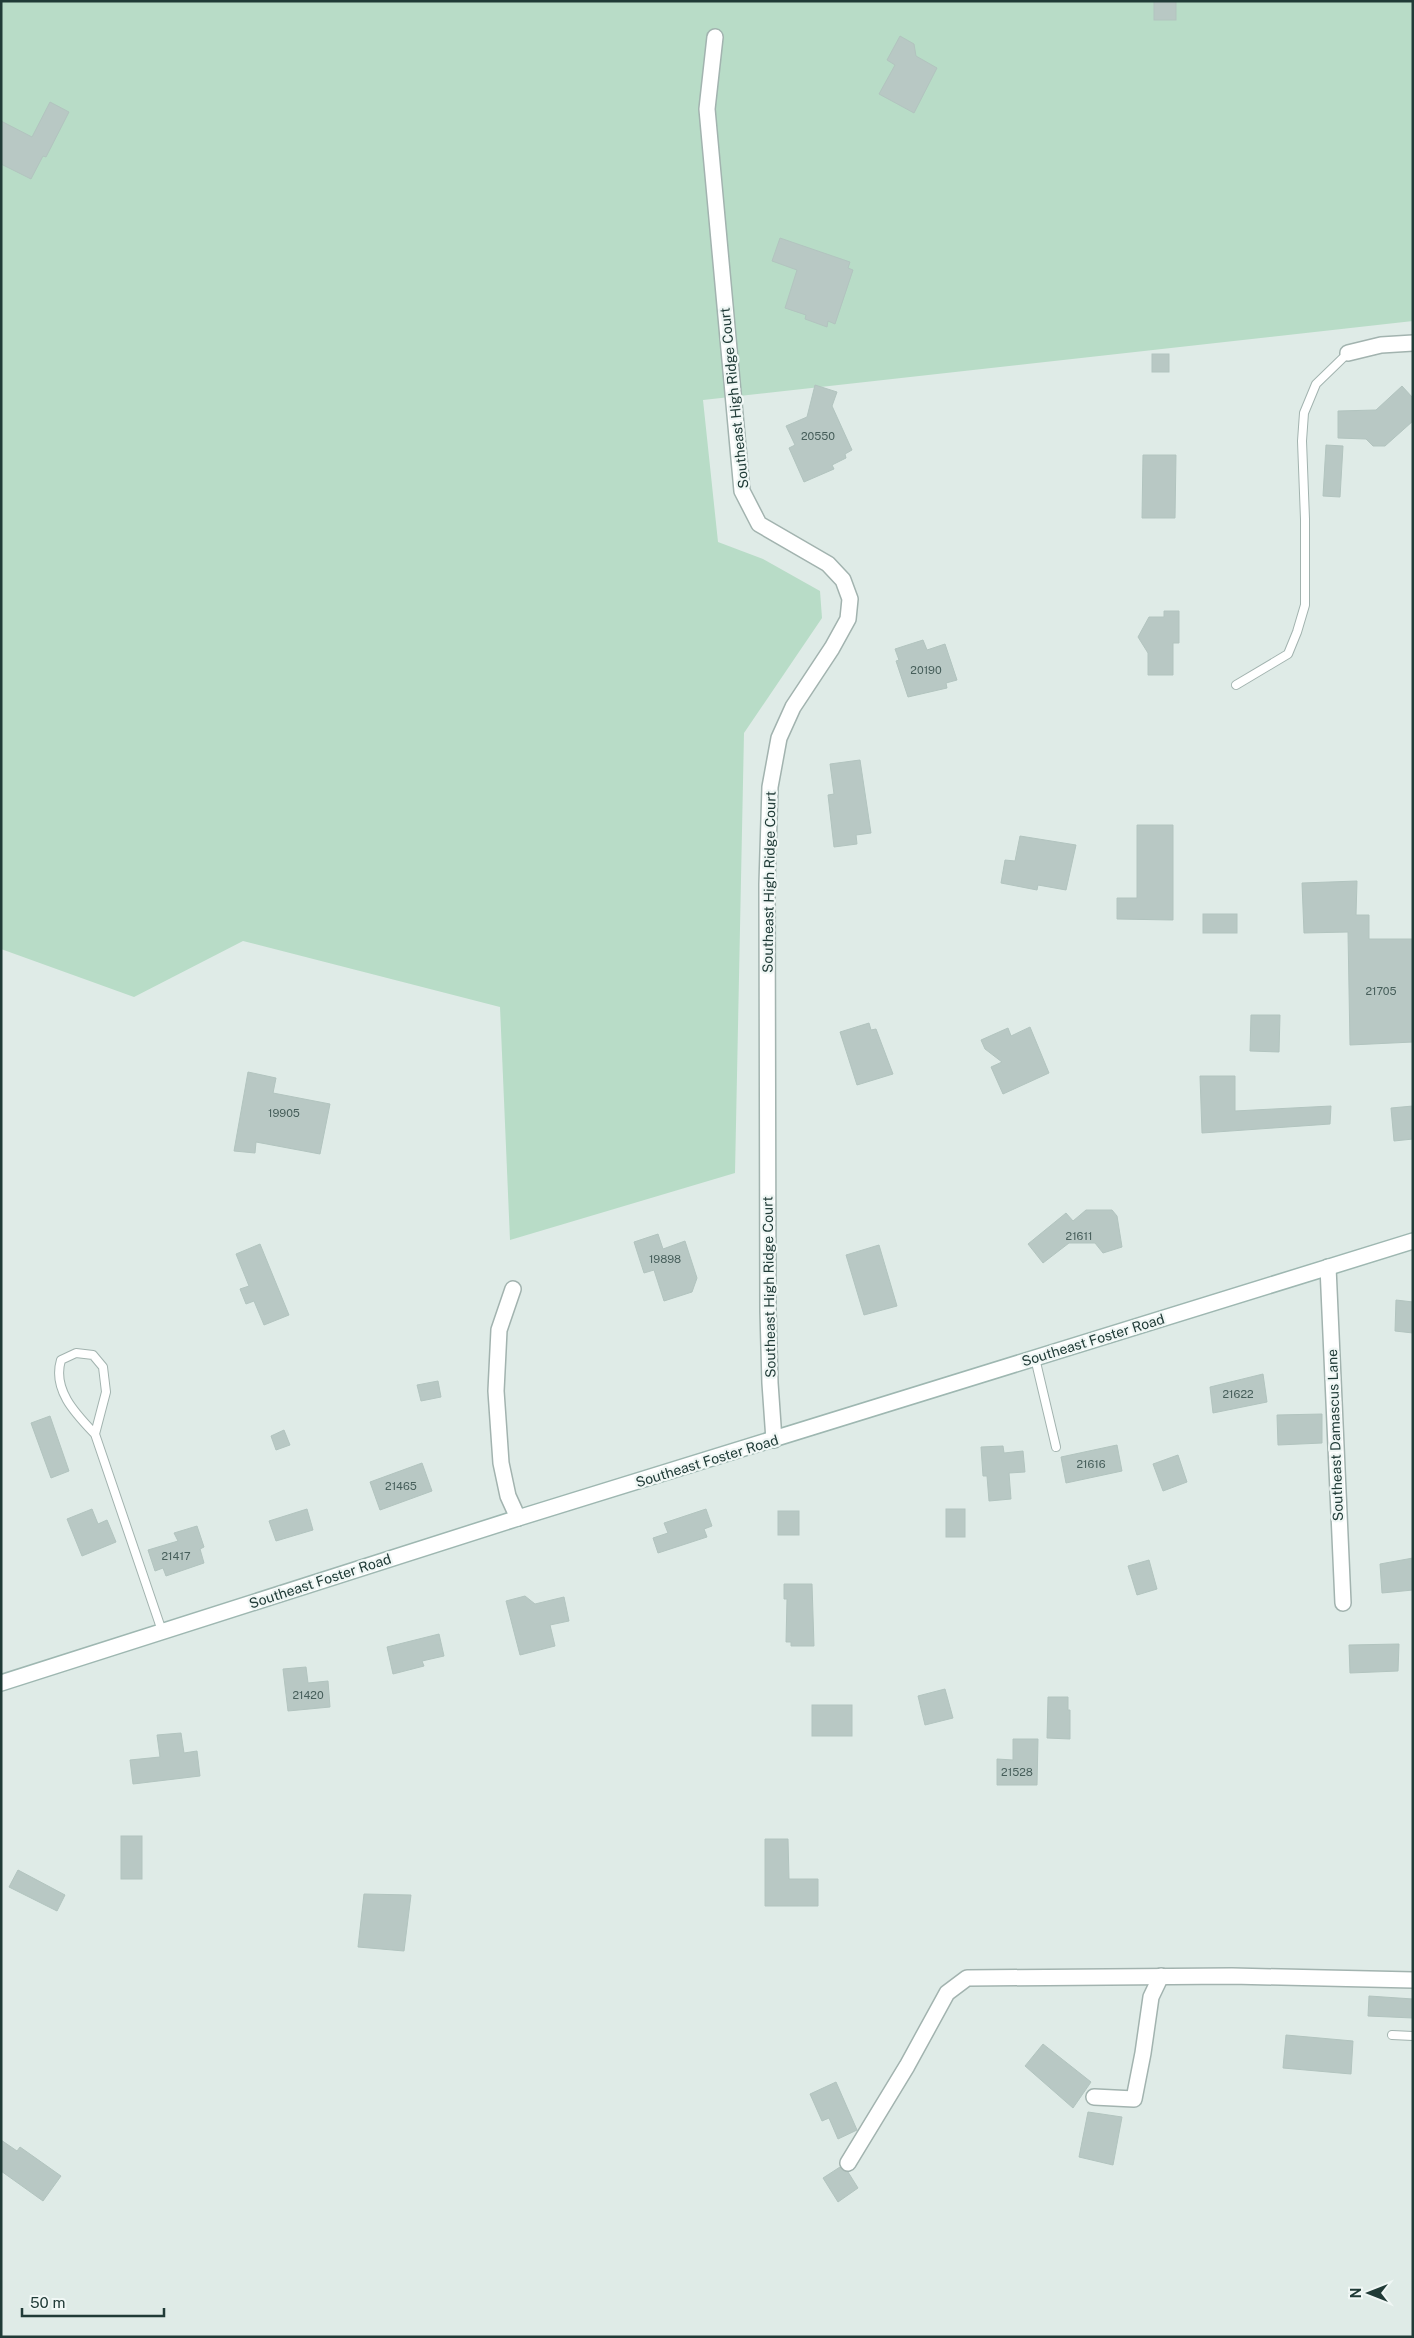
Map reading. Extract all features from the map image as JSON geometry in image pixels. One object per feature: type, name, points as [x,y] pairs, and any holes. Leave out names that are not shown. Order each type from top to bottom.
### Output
[{"type":"street","name":"Southeast High Ridge Court","points":[[715,37],[707,108],[742,491],[759,524],[828,564],[843,580],[850,599],[848,619],[832,648],[793,707],[779,738],[770,787],[766,884],[768,1311],[774,1440]]},
{"type":"street","points":[[1348,353],[1381,345],[1413,343]]},
{"type":"street","name":"Southeast Foster Road","points":[[1,1683],[518,1518],[1413,1241]]},
{"type":"street","name":"Southeast Damascus Lane","points":[[1328,1267],[1342,1603]]},
{"type":"street","points":[[513,1289],[499,1330],[496,1391],[501,1463],[508,1496],[518,1518]]},
{"type":"street","points":[[1094,2097],[1134,2098],[1144,2053],[1151,1997],[1161,1976]]},
{"type":"street","points":[[848,2163],[947,1993],[967,1978],[1161,1976],[1413,1980]]},
{"type":"lane","points":[[1236,686],[1288,654],[1297,632],[1305,605],[1305,519],[1302,441],[1304,413],[1316,384],[1348,353]]},
{"type":"lane","points":[[95,1434],[106,1392],[103,1366],[93,1355],[76,1353],[61,1360],[58,1371],[60,1388],[75,1412],[95,1434],[162,1631]]},
{"type":"lane","points":[[1035,1358],[1056,1447]]},
{"type":"lane","points":[[1392,2035],[1413,2036]]},
{"type":"green space","points":[[1,1],[1413,1],[1413,321],[703,400],[718,542],[763,559],[820,591],[822,618],[744,733],[735,1173],[510,1240],[500,1007],[243,941],[134,997],[1,949]]},
{"type":"building","points":[[1154,1],[1176,1],[1176,20],[1154,20]]},
{"type":"building","points":[[900,36],[914,44],[916,56],[937,68],[914,113],[879,94],[895,65],[887,60]]},
{"type":"building","points":[[50,102],[69,112],[46,157],[43,156],[31,179],[1,164],[1,121],[32,137]]},
{"type":"building","points":[[780,238],[850,262],[848,268],[853,270],[835,324],[828,321],[827,327],[805,319],[806,315],[785,308],[797,270],[772,261]]},
{"type":"building","points":[[1152,354],[1169,354],[1169,372],[1152,372]]},
{"type":"building","points":[[815,385],[837,392],[832,406],[852,450],[845,454],[846,458],[832,465],[834,469],[804,482],[789,448],[795,445],[786,426],[807,417]]},
{"type":"building","points":[[1402,386],[1413,398],[1413,421],[1385,446],[1373,446],[1366,439],[1338,438],[1338,411],[1376,410]]},
{"type":"building","points":[[1326,445],[1343,446],[1340,497],[1323,496]]},
{"type":"building","points":[[1143,455],[1176,455],[1175,518],[1142,518]]},
{"type":"building","points":[[1164,611],[1179,611],[1179,643],[1173,643],[1173,675],[1148,675],[1148,653],[1138,637],[1149,617],[1164,617]]},
{"type":"building","points":[[923,640],[927,650],[945,644],[957,680],[946,683],[947,688],[908,697],[896,661],[899,660],[895,649]]},
{"type":"building","points":[[860,760],[871,833],[856,835],[857,844],[834,847],[828,795],[834,794],[830,764]]},
{"type":"building","points":[[1137,825],[1173,825],[1173,920],[1117,919],[1117,898],[1137,898]]},
{"type":"building","points":[[1020,836],[1076,845],[1066,890],[1038,885],[1037,890],[1001,883],[1005,860],[1015,861]]},
{"type":"building","points":[[1357,881],[1356,915],[1369,915],[1369,939],[1413,939],[1413,1042],[1350,1045],[1348,932],[1304,933],[1302,883]]},
{"type":"building","points":[[1203,914],[1237,914],[1237,933],[1203,933]]},
{"type":"building","points":[[1251,1015],[1280,1015],[1279,1052],[1250,1051]]},
{"type":"building","points":[[869,1023],[871,1030],[876,1029],[893,1074],[857,1085],[840,1032]]},
{"type":"building","points":[[1030,1027],[1049,1073],[1003,1094],[991,1067],[1002,1062],[985,1049],[981,1040],[1008,1028],[1011,1036]]},
{"type":"building","points":[[248,1072],[276,1078],[273,1093],[330,1104],[320,1154],[256,1142],[255,1153],[234,1151]]},
{"type":"building","points":[[1200,1076],[1235,1076],[1235,1111],[1331,1106],[1330,1124],[1202,1133]]},
{"type":"building","points":[[1413,1106],[1413,1139],[1394,1141],[1391,1108]]},
{"type":"building","points":[[1086,1210],[1112,1210],[1117,1216],[1122,1247],[1103,1253],[1095,1243],[1069,1243],[1043,1263],[1028,1244],[1066,1213],[1073,1221]]},
{"type":"building","points":[[658,1234],[663,1249],[685,1241],[697,1278],[692,1292],[664,1301],[654,1270],[644,1273],[634,1242]]},
{"type":"building","points":[[260,1244],[289,1315],[264,1325],[254,1301],[246,1304],[240,1289],[249,1286],[236,1254]]},
{"type":"building","points":[[879,1245],[897,1306],[864,1315],[846,1255]]},
{"type":"building","points":[[1396,1300],[1413,1302],[1413,1333],[1395,1331]]},
{"type":"building","points":[[1263,1374],[1267,1402],[1213,1413],[1210,1387]]},
{"type":"building","points":[[438,1381],[441,1397],[421,1401],[417,1385]]},
{"type":"building","points":[[1322,1414],[1322,1443],[1278,1445],[1277,1415]]},
{"type":"building","points":[[50,1416],[69,1471],[51,1478],[31,1423]]},
{"type":"building","points":[[284,1430],[290,1445],[276,1450],[271,1436]]},
{"type":"building","points":[[1117,1445],[1122,1471],[1066,1483],[1061,1457]]},
{"type":"building","points":[[1003,1446],[1004,1453],[1023,1451],[1025,1472],[1009,1473],[1011,1499],[989,1501],[987,1476],[983,1476],[981,1447]]},
{"type":"building","points":[[1178,1455],[1187,1482],[1163,1491],[1153,1464]]},
{"type":"building","points":[[422,1463],[432,1491],[380,1510],[370,1482]]},
{"type":"building","points":[[92,1509],[98,1524],[107,1520],[116,1542],[82,1556],[67,1519]]},
{"type":"building","points":[[307,1509],[313,1530],[276,1541],[269,1521]]},
{"type":"building","points":[[706,1509],[712,1526],[704,1529],[707,1537],[658,1553],[653,1538],[668,1533],[664,1523]]},
{"type":"building","points":[[946,1509],[965,1509],[965,1537],[946,1537]]},
{"type":"building","points":[[778,1511],[799,1511],[799,1535],[778,1535]]},
{"type":"building","points":[[197,1526],[204,1547],[200,1549],[204,1563],[166,1576],[163,1568],[155,1571],[148,1550],[178,1541],[174,1533]]},
{"type":"building","points":[[1413,1558],[1413,1590],[1382,1593],[1380,1564]]},
{"type":"building","points":[[1149,1560],[1157,1589],[1137,1595],[1128,1566]]},
{"type":"building","points":[[784,1584],[812,1584],[814,1646],[791,1646],[791,1642],[786,1642],[787,1599],[784,1599]]},
{"type":"building","points":[[525,1596],[535,1604],[564,1597],[569,1621],[550,1625],[555,1646],[520,1655],[506,1601]]},
{"type":"building","points":[[439,1634],[444,1656],[422,1661],[424,1666],[393,1674],[387,1647]]},
{"type":"building","points":[[1399,1644],[1398,1671],[1350,1673],[1349,1645]]},
{"type":"building","points":[[306,1667],[308,1683],[328,1681],[330,1707],[288,1711],[283,1669]]},
{"type":"building","points":[[945,1689],[953,1718],[925,1725],[918,1696]]},
{"type":"building","points":[[1048,1697],[1068,1697],[1070,1739],[1047,1738]]},
{"type":"building","points":[[812,1705],[852,1705],[852,1736],[812,1736]]},
{"type":"building","points":[[181,1733],[184,1753],[197,1751],[200,1776],[133,1784],[130,1760],[160,1757],[157,1735]]},
{"type":"building","points":[[1013,1739],[1038,1739],[1037,1785],[997,1785],[997,1759],[1013,1760]]},
{"type":"building","points":[[121,1836],[142,1836],[142,1879],[121,1879]]},
{"type":"building","points":[[765,1839],[788,1839],[789,1879],[818,1879],[818,1906],[765,1906]]},
{"type":"building","points":[[18,1870],[65,1895],[57,1911],[9,1887]]},
{"type":"building","points":[[364,1894],[411,1895],[404,1951],[358,1947]]},
{"type":"building","points":[[1369,1996],[1413,1999],[1413,2018],[1368,2016]]},
{"type":"building","points":[[1286,2035],[1353,2041],[1351,2074],[1283,2068]]},
{"type":"building","points":[[1043,2044],[1091,2082],[1073,2108],[1025,2066]]},
{"type":"building","points":[[836,2082],[857,2130],[838,2139],[829,2118],[822,2121],[810,2094]]},
{"type":"building","points":[[1088,2112],[1122,2117],[1113,2165],[1079,2157]]},
{"type":"building","points":[[1,2140],[17,2151],[20,2147],[61,2176],[43,2201],[1,2171]]},
{"type":"building","points":[[840,2167],[848,2172],[858,2188],[838,2202],[823,2178]]}]
